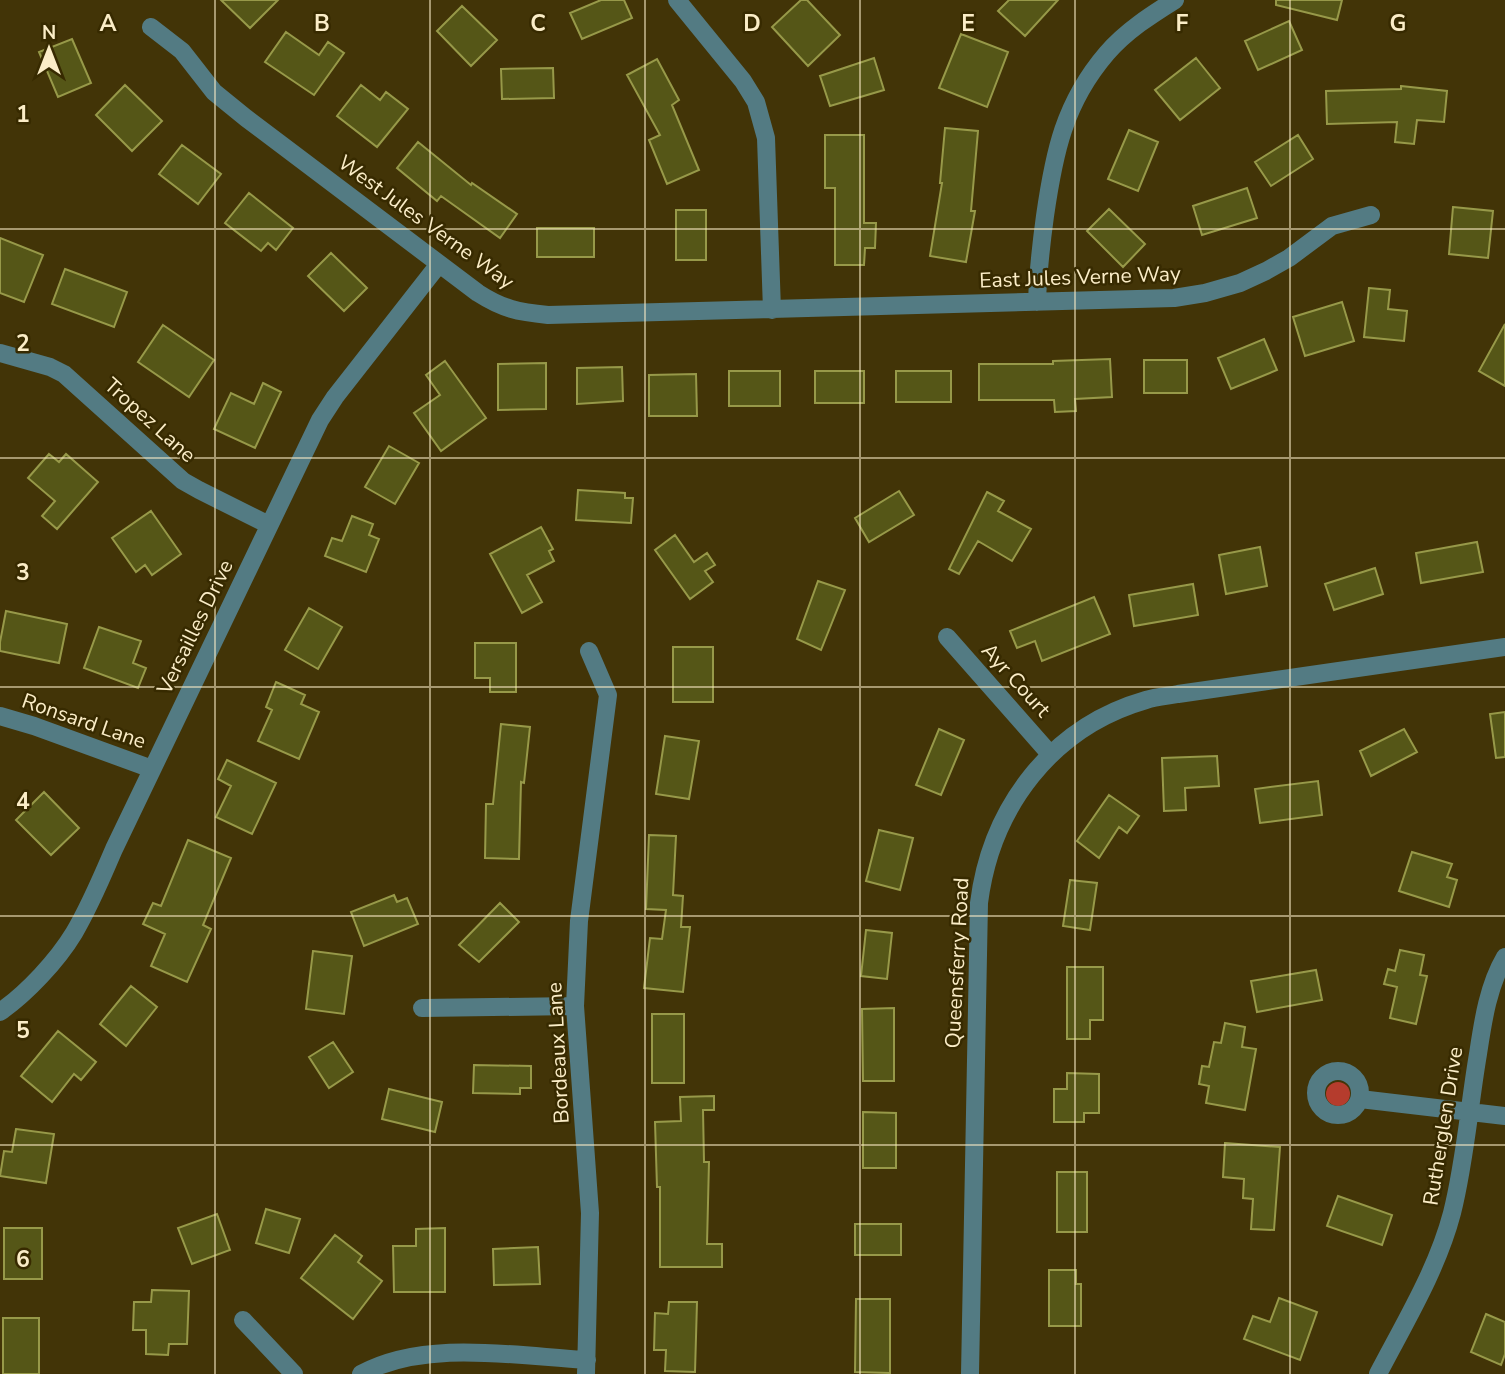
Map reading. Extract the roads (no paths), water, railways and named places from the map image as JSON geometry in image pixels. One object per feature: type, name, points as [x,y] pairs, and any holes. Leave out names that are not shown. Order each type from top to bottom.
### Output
[{"type":"street","points":[[677,0],[743,81],[756,102],[762,120],[766,138],[772,310]]},
{"type":"street","points":[[1037,302],[1038,268],[1052,168],[1068,117],[1082,88],[1108,52],[1147,17],[1175,0]]},
{"type":"street","name":"West Jules Verne Way","points":[[152,27],[182,51],[214,92],[246,118],[495,304],[513,311],[548,315],[772,310]]},
{"type":"street","name":"East Jules Verne Way","points":[[772,310],[1174,298],[1240,283],[1289,258],[1332,226],[1371,215]]},
{"type":"street","name":"Versailles Drive","points":[[0,1012],[42,975],[73,934],[320,420],[439,264]]},
{"type":"street","name":"Tropez Lane","points":[[0,354],[50,367],[64,374],[183,481],[269,526]]},
{"type":"street","name":"Ayr Court","points":[[947,637],[1050,754]]},
{"type":"street","name":"Queensferry Road","points":[[970,1374],[981,882],[989,850],[1015,798],[1050,754],[1077,733],[1147,699],[1505,647]]},
{"type":"street","name":"Bordeaux Lane","points":[[586,1367],[590,1213],[575,1006],[579,921],[608,695],[589,650]]},
{"type":"street","name":"Ronsard Lane","points":[[0,716],[152,769]]},
{"type":"street","name":"Rutherglen Drive","points":[[1378,1374],[1428,1278],[1452,1214],[1483,1022],[1492,987],[1505,957]]},
{"type":"street","points":[[422,1008],[575,1006]]},
{"type":"street","points":[[1360,1099],[1505,1116]]},
{"type":"street","points":[[243,1320],[294,1374]]},
{"type":"street","points":[[361,1374],[378,1365],[397,1360],[446,1353],[477,1353],[586,1367]]}]
